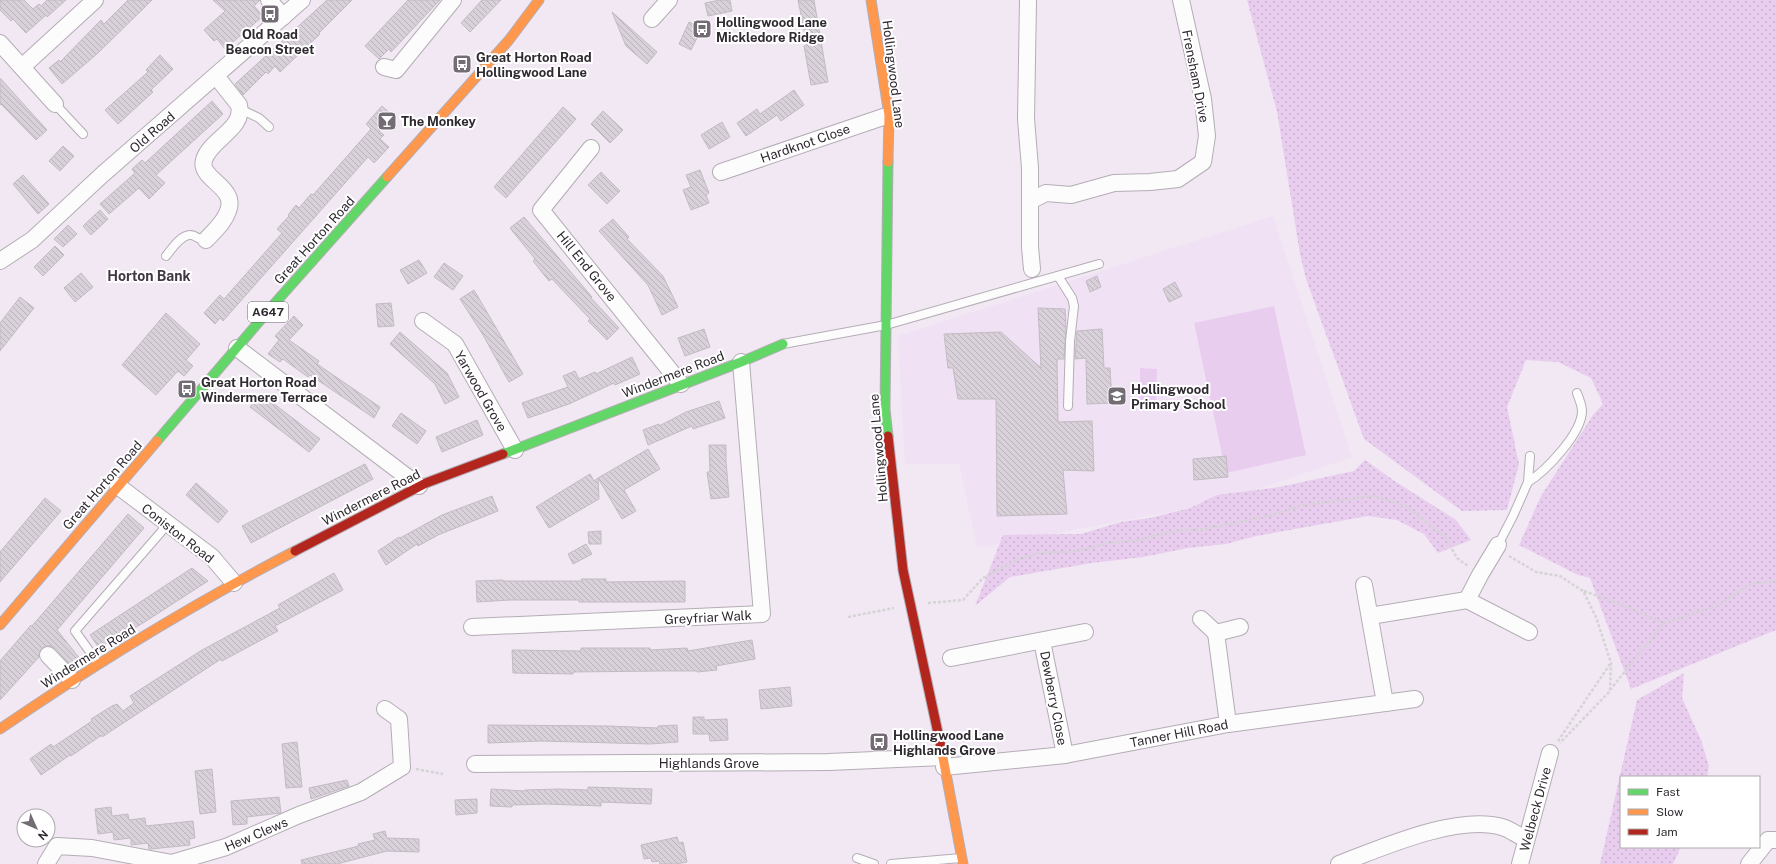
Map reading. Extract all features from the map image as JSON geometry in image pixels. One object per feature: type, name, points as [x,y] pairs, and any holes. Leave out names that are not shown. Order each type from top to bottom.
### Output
[{"type":"street","points":[[22,67],[95,0]]},
{"type":"street","points":[[269,0],[283,17]]},
{"type":"street","name":"Old Road","points":[[0,261],[32,240],[103,174],[302,0]]},
{"type":"street","points":[[384,67],[396,70],[453,0]]},
{"type":"street","name":"Great Horton Road","points":[[0,625],[237,348],[509,40],[538,0]]},
{"type":"street","points":[[652,19],[669,0]]},
{"type":"street","name":"Hollingwood Lane","points":[[871,0],[889,115],[886,409],[903,570],[944,762],[962,861]]},
{"type":"street","points":[[1028,0],[1026,119],[1030,168],[1030,247],[1032,269]]},
{"type":"street","name":"Frensham Drive","points":[[1030,201],[1046,193],[1070,195],[1114,183],[1150,182],[1178,179],[1203,162],[1207,136],[1203,99],[1181,0]]},
{"type":"street","points":[[0,43],[55,104]]},
{"type":"street","points":[[206,240],[223,222],[229,210],[230,201],[225,191],[206,171],[203,165],[204,159],[208,152],[232,127],[239,115],[240,109],[239,105],[216,76]]},
{"type":"street","name":"Hardknot Close","points":[[721,172],[889,115]]},
{"type":"street","name":"Hill End Grove","points":[[590,148],[541,210],[681,384]]},
{"type":"street","name":"Yarwood Grove","points":[[423,321],[455,344],[516,450]]},
{"type":"street","name":"Windermere Road","points":[[0,729],[99,663],[234,583],[420,486],[741,362],[782,344]]},
{"type":"street","points":[[237,348],[420,486]]},
{"type":"street","name":"Greyfriar Walk","points":[[472,627],[762,614],[741,362]]},
{"type":"street","name":"Coniston Road","points":[[118,486],[212,557],[234,583]]},
{"type":"street","points":[[1467,600],[1498,546]]},
{"type":"street","points":[[1364,585],[1385,703]]},
{"type":"street","points":[[1370,616],[1467,600],[1529,632]]},
{"type":"street","points":[[1201,619],[1216,633],[1228,724]]},
{"type":"street","points":[[1216,633],[1240,627]]},
{"type":"street","name":"Dewberry Close","points":[[951,658],[1085,632]]},
{"type":"street","name":"Dewberry Close","points":[[1042,641],[1065,755]]},
{"type":"street","points":[[48,655],[72,680]]},
{"type":"street","name":"Tanner Hill Road","points":[[944,762],[1065,755],[1228,724],[1415,699]]},
{"type":"street","points":[[385,709],[399,719],[402,767]]},
{"type":"street","name":"Welbeck Drive","points":[[1520,864],[1550,753]]},
{"type":"street","name":"Highlands Grove","points":[[475,764],[944,762]]},
{"type":"street","name":"Hew Clews","points":[[46,864],[57,846],[92,848],[172,863],[226,847],[299,815],[361,792],[402,767]]},
{"type":"street","points":[[1339,864],[1417,835],[1452,827],[1485,824],[1502,827],[1526,839]]},
{"type":"street","points":[[1749,864],[1768,840],[1776,840]]},
{"type":"lane","points":[[55,104],[84,134]]},
{"type":"lane","points":[[240,109],[259,118],[269,127]]},
{"type":"lane","points":[[166,256],[186,236],[191,235],[201,240],[206,240]]},
{"type":"lane","points":[[782,344],[886,326],[1099,264]]},
{"type":"lane","points":[[1058,276],[1072,298],[1074,306],[1070,341],[1068,406]]},
{"type":"lane","points":[[1528,482],[1539,475],[1557,457],[1578,426],[1582,417],[1582,409],[1577,393]]},
{"type":"lane","points":[[1498,546],[1528,482],[1530,456]]},
{"type":"lane","points":[[99,663],[75,631],[168,524]]},
{"type":"lane","points":[[857,858],[874,864]]},
{"type":"lane","points":[[890,864],[962,861]]},
{"type":"path","points":[[848,617],[910,605],[963,600],[983,578],[1014,561],[1039,553],[1078,551],[1108,543],[1134,541],[1174,531],[1205,529],[1236,523],[1273,515],[1303,505],[1374,496],[1406,506],[1444,537],[1457,558],[1480,575]]},
{"type":"path","points":[[1498,546],[1512,559],[1536,572],[1560,576],[1584,591],[1664,623]]},
{"type":"path","points":[[1550,753],[1610,691],[1664,623],[1716,606],[1750,584],[1776,581]]},
{"type":"path","points":[[1584,591],[1596,617],[1611,663],[1610,691]]},
{"type":"path","points":[[1550,753],[1611,663]]},
{"type":"path","points":[[402,767],[443,774]]},
{"type":"shaded area","points":[[1247,0],[1776,0],[1776,630],[1631,689],[1590,578],[1578,575],[1519,545],[1541,496],[1593,415],[1603,404],[1591,378],[1558,362],[1526,360],[1507,407],[1519,464],[1507,510],[1462,511],[1364,439],[1306,279],[1300,254],[1277,112]]},
{"type":"shaded area","name":"Hollingwood Primary School","points":[[1273,216],[1352,457],[1216,503],[977,548],[959,464],[905,464],[898,336]]},
{"type":"shaded area","points":[[1274,306],[1306,455],[1226,473],[1194,323]]},
{"type":"shaded area","points":[[1140,368],[1157,369],[1156,411],[1140,411]]},
{"type":"shaded area","points":[[1365,460],[1396,482],[1456,520],[1471,540],[1438,553],[1424,534],[1397,520],[1368,516],[1256,536],[1226,544],[1188,548],[1143,557],[1092,563],[1010,577],[975,606],[1003,535],[1081,534],[1121,522],[1150,518],[1190,508],[1217,495],[1279,487],[1354,471]]},
{"type":"shaded area","points":[[1684,673],[1682,698],[1701,740],[1709,766],[1707,776],[1620,776],[1620,848],[1681,848],[1673,864],[1600,864],[1637,700]]},
{"type":"building","points":[[0,0],[24,0],[33,9],[39,4],[41,6],[47,0],[66,0],[26,33],[13,19],[11,21],[0,10]]},
{"type":"building","points":[[128,0],[152,0],[98,53],[62,84],[49,68],[59,60],[60,62],[101,20],[104,24]]},
{"type":"building","points":[[213,0],[260,0],[254,6],[263,16],[225,49],[217,39],[214,41],[204,30],[225,11]]},
{"type":"building","points":[[327,0],[352,0],[319,33],[320,34],[280,72],[275,66],[268,74],[266,72],[243,95],[235,84]]},
{"type":"building","points":[[408,0],[440,0],[391,52],[389,49],[379,59],[365,46]]},
{"type":"building","points":[[482,0],[501,0],[470,32],[461,23]]},
{"type":"building","points":[[730,0],[732,11],[708,16],[705,3]]},
{"type":"building","points":[[798,0],[814,0],[828,82],[811,85],[804,46],[807,45]]},
{"type":"building","points":[[612,12],[657,52],[647,64],[626,46]]},
{"type":"building","points":[[689,22],[702,28],[691,50],[679,44]]},
{"type":"building","points":[[160,55],[173,69],[151,90],[153,92],[118,124],[105,110],[148,72],[146,70]]},
{"type":"building","points":[[0,78],[47,130],[36,140],[1,104],[0,105]]},
{"type":"building","points":[[794,90],[804,105],[781,121],[777,115],[746,136],[737,123],[757,109],[760,114]]},
{"type":"building","points":[[212,101],[223,114],[156,175],[165,183],[149,199],[139,188],[109,214],[100,204],[135,173],[132,169],[142,160],[145,163]]},
{"type":"building","points":[[382,106],[393,116],[379,131],[384,135],[380,139],[389,147],[374,163],[368,157],[223,321],[220,318],[215,324],[204,313],[220,295],[224,299],[282,233],[277,229],[289,216],[288,215],[296,205],[299,208],[311,194],[313,195],[371,129],[366,124]]},
{"type":"building","points":[[563,107],[576,119],[506,198],[494,187]]},
{"type":"building","points":[[603,111],[623,130],[610,143],[591,124]]},
{"type":"building","points":[[722,122],[730,137],[709,149],[701,135]]},
{"type":"building","points":[[63,146],[74,156],[60,171],[49,161]]},
{"type":"building","points":[[700,170],[709,193],[706,195],[709,203],[691,210],[683,190],[691,187],[686,175]]},
{"type":"building","points":[[601,172],[620,191],[607,204],[588,185]]},
{"type":"building","points":[[23,175],[49,204],[38,214],[13,184]]},
{"type":"building","points":[[100,210],[108,219],[91,235],[83,226]]},
{"type":"building","points":[[524,217],[592,297],[591,298],[619,328],[607,340],[588,321],[590,319],[552,279],[549,281],[533,261],[535,259],[510,228]]},
{"type":"building","points":[[613,219],[629,237],[627,239],[663,276],[678,307],[662,315],[648,285],[599,231]]},
{"type":"building","points":[[68,225],[77,234],[63,247],[54,239]]},
{"type":"building","points":[[55,246],[64,255],[43,276],[34,267]]},
{"type":"building","points":[[419,260],[427,273],[408,284],[400,270]]},
{"type":"building","points":[[444,263],[463,276],[453,290],[434,277]]},
{"type":"building","points":[[81,273],[93,287],[75,302],[64,288]]},
{"type":"building","points":[[1097,276],[1101,287],[1090,292],[1086,281]]},
{"type":"building","points":[[1175,282],[1182,296],[1169,302],[1163,289]]},
{"type":"building","points":[[474,290],[523,374],[509,382],[483,335],[460,299]]},
{"type":"building","points":[[20,297],[34,308],[0,351],[0,323]]},
{"type":"building","points":[[391,303],[394,326],[378,327],[376,304]]},
{"type":"building","points":[[1038,308],[1065,309],[1066,329],[1064,359],[1057,359],[1058,422],[1092,421],[1094,471],[1063,470],[1067,514],[997,516],[996,399],[958,399],[953,368],[948,368],[944,334],[1001,332],[1041,368]]},
{"type":"building","points":[[166,313],[200,344],[186,360],[193,366],[184,376],[178,371],[156,395],[122,365]]},
{"type":"building","points":[[294,316],[303,325],[289,340],[319,361],[317,364],[380,407],[374,418],[310,375],[308,377],[283,359],[280,362],[268,354],[279,340],[275,336]]},
{"type":"building","points":[[704,329],[710,347],[685,356],[678,338]]},
{"type":"building","points":[[1102,329],[1104,368],[1110,368],[1112,403],[1087,404],[1086,358],[1075,359],[1077,331]]},
{"type":"building","points":[[400,332],[447,373],[459,397],[445,404],[435,384],[390,344]]},
{"type":"building","points":[[632,357],[640,374],[615,385],[614,383],[569,404],[528,418],[522,403],[568,387],[563,376],[575,371],[579,379],[595,372],[596,374]]},
{"type":"building","points":[[261,394],[320,439],[309,452],[250,407]]},
{"type":"building","points":[[719,401],[725,418],[693,429],[692,426],[648,445],[643,430],[659,424],[659,426],[686,412]]},
{"type":"building","points":[[401,413],[426,431],[417,444],[392,426]]},
{"type":"building","points":[[477,420],[483,435],[442,452],[436,437]]},
{"type":"building","points":[[709,445],[726,445],[729,497],[711,499],[707,472],[710,472]]},
{"type":"building","points":[[648,449],[660,469],[624,490],[636,511],[622,519],[598,478]]},
{"type":"building","points":[[1226,456],[1228,477],[1194,480],[1193,459]]},
{"type":"building","points":[[365,464],[373,479],[251,543],[242,526]]},
{"type":"building","points":[[590,474],[594,481],[598,478],[599,499],[549,528],[536,507]]},
{"type":"building","points":[[196,483],[228,511],[218,523],[186,495]]},
{"type":"building","points":[[492,496],[498,511],[438,535],[418,546],[417,544],[386,565],[378,551],[399,537],[400,538],[442,515]]},
{"type":"building","points":[[45,498],[61,511],[0,582],[0,552]]},
{"type":"building","points":[[128,514],[144,528],[57,630],[81,660],[71,666],[55,648],[45,646],[39,652],[39,657],[0,700],[0,661]]},
{"type":"building","points":[[601,531],[601,544],[589,544],[588,532]]},
{"type":"building","points":[[586,544],[592,554],[573,564],[568,554]]},
{"type":"building","points":[[192,568],[208,581],[143,623],[99,648],[90,635]]},
{"type":"building","points":[[334,573],[343,590],[275,626],[278,631],[222,661],[221,659],[41,775],[30,759],[51,744],[53,747],[92,721],[91,719],[112,706],[117,704],[123,711],[134,703],[130,696],[202,650],[280,608],[278,605]]},
{"type":"building","points":[[581,579],[606,579],[606,582],[685,581],[685,602],[579,602],[579,600],[510,600],[477,602],[476,581],[583,581]]},
{"type":"building","points":[[752,640],[755,659],[716,666],[717,670],[697,672],[573,672],[573,674],[513,673],[512,650],[581,651],[581,648],[650,648],[650,650],[687,648],[688,651]]},
{"type":"building","points":[[790,687],[792,706],[761,709],[759,690]]},
{"type":"building","points":[[693,717],[704,717],[704,720],[727,719],[728,740],[710,741],[709,734],[693,734]]},
{"type":"building","points":[[488,725],[658,728],[658,726],[677,725],[678,742],[650,744],[541,741],[488,743]]},
{"type":"building","points":[[297,742],[302,787],[286,788],[282,744]]},
{"type":"building","points":[[212,769],[216,812],[200,814],[195,771]]},
{"type":"building","points":[[347,780],[349,786],[311,799],[309,788]]},
{"type":"building","points":[[588,787],[652,789],[651,804],[601,802],[601,806],[546,804],[512,805],[512,807],[490,806],[491,789],[525,791],[559,789],[588,790]]},
{"type":"building","points":[[279,797],[281,813],[247,817],[247,824],[233,825],[231,801]]},
{"type":"building","points":[[477,799],[477,813],[456,815],[455,800]]},
{"type":"building","points":[[111,807],[112,816],[128,814],[129,820],[145,818],[146,826],[193,821],[195,838],[189,839],[190,845],[149,849],[148,843],[131,845],[131,838],[114,840],[113,832],[98,834],[95,809]]},
{"type":"building","points":[[385,831],[387,838],[419,839],[419,852],[387,851],[337,864],[302,864],[301,860],[359,846],[358,844],[375,840],[373,834]]},
{"type":"building","points":[[677,837],[679,843],[683,842],[687,862],[660,864],[659,861],[652,862],[651,858],[644,859],[641,845]]},
{"type":"traffic: fast","points":[[888,162],[885,409],[888,436]]},
{"type":"traffic: fast","points":[[157,441],[275,303],[387,177]]},
{"type":"traffic: fast","points":[[503,454],[741,362],[783,344]]},
{"type":"traffic: slow","points":[[387,177],[509,40],[539,0]]},
{"type":"traffic: slow","points":[[871,0],[889,115],[888,162]]},
{"type":"traffic: slow","points":[[0,625],[157,441]]},
{"type":"traffic: slow","points":[[0,729],[108,658],[182,613],[295,551]]},
{"type":"traffic: slow","points":[[941,747],[963,864]]},
{"type":"traffic: jam","points":[[888,436],[903,570],[941,747]]},
{"type":"traffic: jam","points":[[295,551],[426,483],[503,454]]},
{"type":"place","name":"Old Road Beacon Street","points":[[270,14]]},
{"type":"place","name":"Hollingwood Lane Mickledore Ridge","points":[[702,29]]},
{"type":"place","name":"Great Horton Road Hollingwood Lane","points":[[462,64]]},
{"type":"place","name":"The Monkey","points":[[387,121]]},
{"type":"place","name":"Great Horton Road Windermere Terrace","points":[[187,389]]},
{"type":"place","name":"Hollingwood Primary School","points":[[1117,396]]},
{"type":"place","name":"Hollingwood Lane Highlands Grove","points":[[879,742]]},
{"type":"district","name":"Horton Bank","points":[[149,276]]}]
